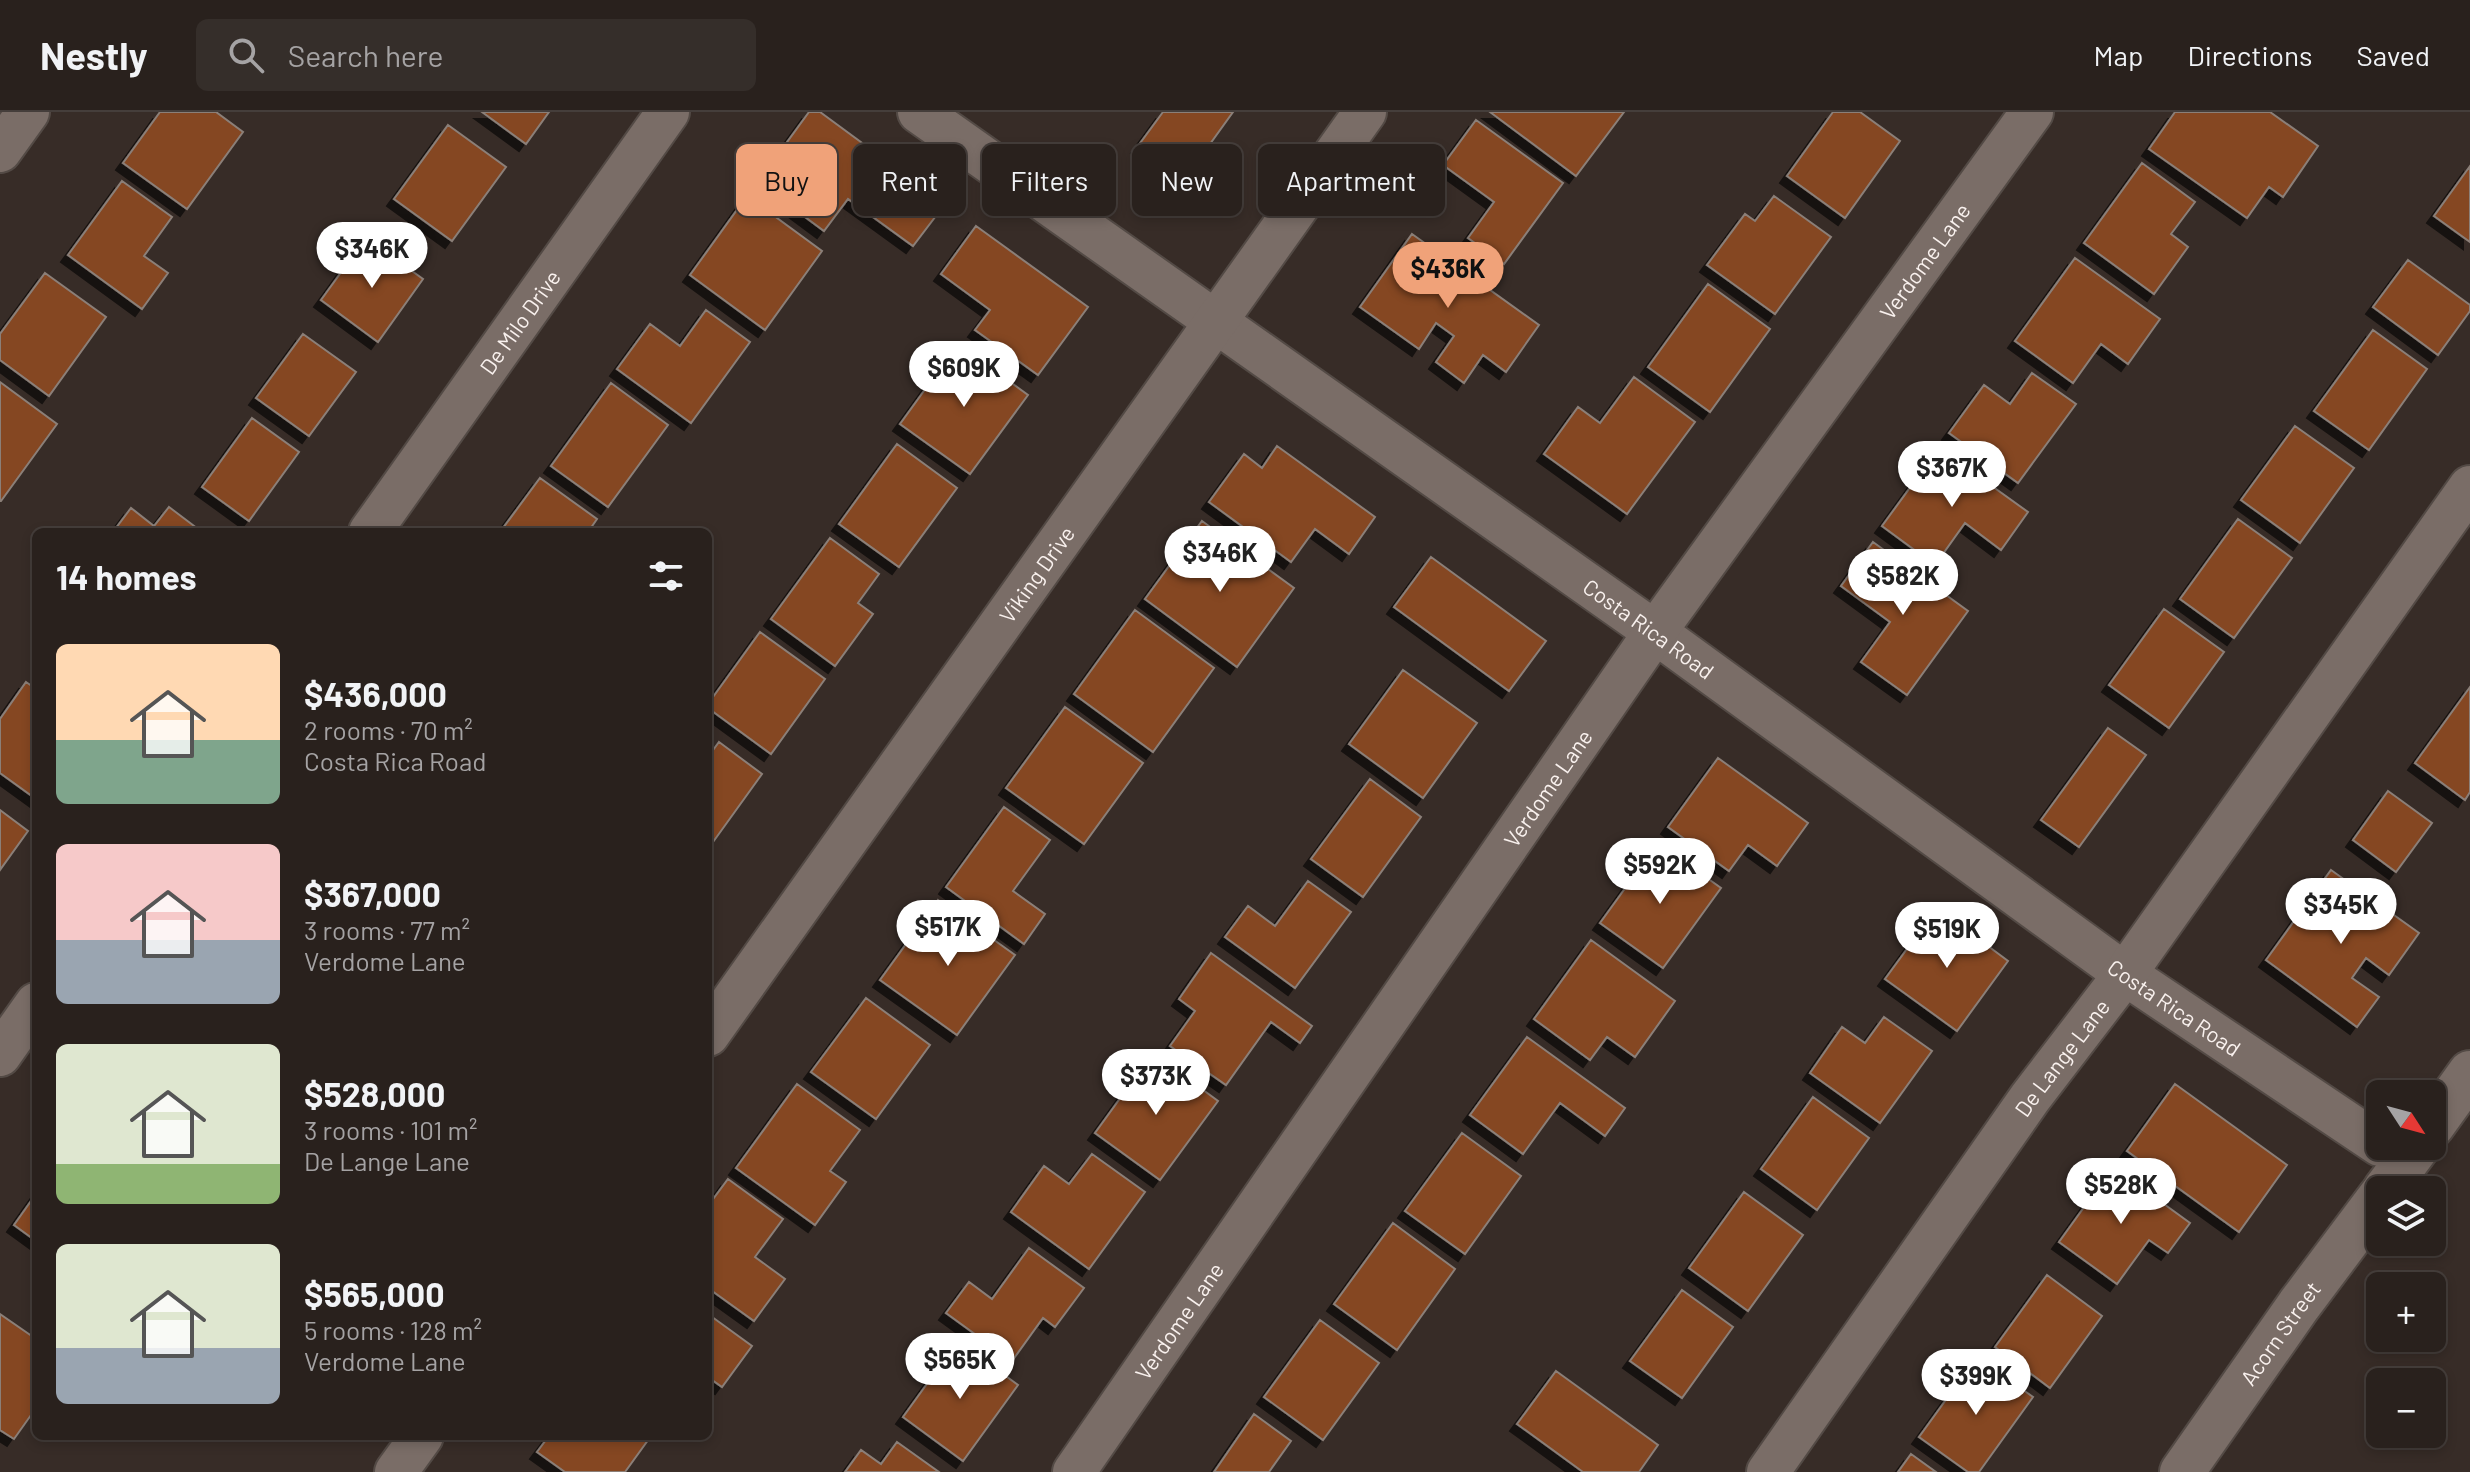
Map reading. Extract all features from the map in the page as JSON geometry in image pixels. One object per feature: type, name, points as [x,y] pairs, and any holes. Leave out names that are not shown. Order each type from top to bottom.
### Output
[{"type":"street","points":[[0,151],[28,112]]},
{"type":"street","name":"De Milo Drive","points":[[373,528],[668,112]]},
{"type":"street","name":"Costa Rica Road","points":[[919,112],[1655,632],[2125,974],[2366,1139]]},
{"type":"street","name":"Viking Drive","points":[[712,1029],[1365,112]]},
{"type":"street","name":"Verdome Lane","points":[[1074,1472],[1655,632],[2032,112]]},
{"type":"street","name":"De Lange Lane","points":[[1768,1472],[2030,1098],[2125,974],[2470,487]]},
{"type":"street","points":[[0,1055],[32,1010]]},
{"type":"street","points":[[2446,1106],[2470,1073]]},
{"type":"street","name":"Acorn Street","points":[[2182,1472],[2366,1216]]},
{"type":"street","points":[[396,1472],[419,1440]]},
{"type":"building","points":[[160,112],[216,112],[243,132],[187,209],[123,163]]},
{"type":"building","points":[[482,112],[549,112],[526,144]]},
{"type":"building","points":[[809,112],[820,112],[863,144],[853,144],[853,203],[848,199],[837,214],[837,144],[786,144]]},
{"type":"building","points":[[1163,112],[1233,112],[1210,144],[1139,144]]},
{"type":"building","points":[[1490,112],[1624,112],[1576,176]]},
{"type":"building","points":[[1833,112],[1860,112],[1900,141],[1845,218],[1787,176]]},
{"type":"building","points":[[2175,112],[2270,112],[2318,146],[2283,197],[2269,187],[2247,218],[2149,149]]},
{"type":"building","points":[[1476,120],[1563,183],[1504,264],[1468,238],[1494,202],[1445,166]]},
{"type":"building","points":[[448,125],[506,167],[452,241],[394,199]]},
{"type":"building","points":[[2142,163],[2195,202],[2171,234],[2188,247],[2154,294],[2084,243]]},
{"type":"building","points":[[2470,166],[2470,242],[2434,216]]},
{"type":"building","points":[[122,181],[172,217],[144,256],[168,273],[142,309],[68,255]]},
{"type":"building","points":[[1774,196],[1831,237],[1775,314],[1707,265],[1745,214],[1755,221]]},
{"type":"building","points":[[736,211],[736,216],[774,216],[822,251],[765,330],[690,275]]},
{"type":"building","points":[[804,216],[835,216],[824,231]]},
{"type":"building","points":[[872,216],[936,216],[913,246]]},
{"type":"building","points":[[976,226],[1088,307],[1038,375],[975,330],[990,310],[941,274]]},
{"type":"building","points":[[1412,234],[1539,325],[1506,372],[1483,355],[1464,383],[1436,362],[1454,336],[1436,323],[1419,349],[1360,307]]},
{"type":"building","points":[[366,238],[423,279],[378,342],[321,300]]},
{"type":"building","points":[[2075,258],[2160,319],[2128,364],[2101,344],[2073,383],[2015,341]]},
{"type":"building","points":[[2408,260],[2470,305],[2470,311],[2438,355],[2373,307]]},
{"type":"building","points":[[45,273],[106,317],[49,396],[0,360],[0,334]]},
{"type":"building","points":[[1708,284],[1770,329],[1710,412],[1648,367]]},
{"type":"building","points":[[706,310],[750,342],[691,423],[617,369],[650,324],[680,346]]},
{"type":"building","points":[[2373,330],[2427,369],[2369,450],[2314,411]]},
{"type":"building","points":[[303,334],[356,372],[309,436],[256,398]]},
{"type":"building","points":[[958,344],[1028,395],[970,474],[900,424]]},
{"type":"building","points":[[2032,373],[2076,404],[2018,483],[1949,433],[1984,385],[2010,404]]},
{"type":"building","points":[[1634,377],[1695,422],[1627,514],[1544,454],[1578,407],[1600,423]]},
{"type":"building","points":[[0,382],[57,424],[1,501],[0,501]]},
{"type":"building","points":[[611,383],[668,425],[608,507],[551,466]]},
{"type":"building","points":[[252,418],[299,452],[249,521],[202,487]]},
{"type":"building","points":[[2295,426],[2354,468],[2300,543],[2241,500]]},
{"type":"building","points":[[897,444],[957,488],[899,567],[839,524]]},
{"type":"building","points":[[1277,446],[1375,517],[1349,554],[1315,529],[1291,562],[1209,502],[1244,454],[1262,468]]},
{"type":"building","points":[[1939,448],[2028,512],[2001,550],[1965,523],[1935,565],[1882,526]]},
{"type":"building","points":[[540,478],[597,519],[591,528],[503,528]]},
{"type":"building","points":[[169,507],[197,528],[116,528],[131,508],[154,526]]},
{"type":"building","points":[[2238,519],[2292,558],[2234,638],[2180,599]]},
{"type":"building","points":[[1202,521],[1294,588],[1237,667],[1145,599]]},
{"type":"building","points":[[830,538],[879,574],[858,603],[873,614],[835,666],[771,619]]},
{"type":"building","points":[[1873,542],[1968,611],[1907,695],[1861,662],[1890,622],[1841,586]]},
{"type":"building","points":[[1431,557],[1546,641],[1509,691],[1394,607]]},
{"type":"building","points":[[2164,609],[2224,652],[2169,728],[2109,685]]},
{"type":"building","points":[[1135,610],[1214,668],[1153,752],[1074,694]]},
{"type":"building","points":[[760,632],[825,679],[771,754],[712,711],[712,698]]},
{"type":"building","points":[[1403,670],[1477,723],[1423,798],[1349,744]]},
{"type":"building","points":[[26,682],[32,686],[32,796],[0,773],[0,719]]},
{"type":"building","points":[[2470,687],[2470,792],[2465,800],[2415,763]]},
{"type":"building","points":[[1065,707],[1143,763],[1084,844],[1006,788]]},
{"type":"building","points":[[2108,728],[2146,755],[2079,847],[2041,820]]},
{"type":"building","points":[[719,742],[762,774],[712,843],[712,752]]},
{"type":"building","points":[[1718,758],[1808,823],[1777,866],[1748,845],[1729,871],[1668,827]]},
{"type":"building","points":[[1370,779],[1421,817],[1363,897],[1311,859]]},
{"type":"building","points":[[2388,791],[2432,823],[2396,872],[2353,840]]},
{"type":"building","points":[[1004,807],[1050,840],[1013,891],[1045,914],[1024,944],[946,887]]},
{"type":"building","points":[[0,810],[28,831],[0,870]]},
{"type":"building","points":[[1658,843],[1721,888],[1663,968],[1600,923]]},
{"type":"building","points":[[2331,870],[2419,933],[2389,975],[2366,958],[2352,978],[2379,997],[2357,1027],[2266,960]]},
{"type":"building","points":[[1308,881],[1351,912],[1295,988],[1225,937],[1248,906],[1275,926]]},
{"type":"building","points":[[938,900],[1015,955],[957,1035],[880,980]]},
{"type":"building","points":[[1937,908],[2008,961],[1957,1031],[1885,979]]},
{"type":"building","points":[[1591,940],[1675,1001],[1635,1057],[1607,1037],[1590,1060],[1534,1019]]},
{"type":"building","points":[[1211,953],[1312,1026],[1300,1043],[1271,1022],[1226,1085],[1170,1046],[1195,1011],[1179,999]]},
{"type":"building","points":[[866,998],[930,1045],[876,1119],[811,1072]]},
{"type":"building","points":[[1884,1017],[1932,1051],[1880,1123],[1810,1073],[1842,1027],[1865,1043]]},
{"type":"building","points":[[1527,1037],[1625,1108],[1605,1136],[1560,1103],[1523,1154],[1470,1115]]},
{"type":"building","points":[[1153,1053],[1218,1101],[1160,1180],[1095,1133]]},
{"type":"building","points":[[797,1084],[860,1130],[830,1171],[846,1182],[815,1225],[736,1168]]},
{"type":"building","points":[[2175,1084],[2287,1165],[2239,1232],[2127,1151]]},
{"type":"building","points":[[1813,1097],[1869,1138],[1817,1210],[1761,1169]]},
{"type":"building","points":[[1462,1133],[1521,1176],[1465,1254],[1405,1211]]},
{"type":"building","points":[[1092,1154],[1145,1192],[1089,1269],[1011,1212],[1044,1166],[1069,1184]]},
{"type":"building","points":[[2113,1167],[2190,1223],[2168,1253],[2149,1240],[2117,1284],[2059,1242]]},
{"type":"building","points":[[728,1179],[783,1219],[755,1257],[785,1279],[754,1321],[712,1291],[712,1201]]},
{"type":"building","points":[[1744,1192],[1803,1235],[1748,1311],[1689,1268]]},
{"type":"building","points":[[32,1200],[32,1238],[14,1225]]},
{"type":"building","points":[[1393,1223],[1455,1269],[1397,1350],[1334,1304]]},
{"type":"building","points":[[1029,1248],[1084,1288],[1055,1327],[1043,1318],[1012,1361],[946,1313],[969,1282],[992,1299]]},
{"type":"building","points":[[2047,1275],[2102,1316],[2050,1388],[1995,1347]]},
{"type":"building","points":[[1682,1290],[1733,1327],[1682,1398],[1630,1361]]},
{"type":"building","points":[[0,1314],[32,1336],[32,1414],[14,1439],[0,1430]]},
{"type":"building","points":[[712,1317],[752,1346],[722,1387],[712,1380]]},
{"type":"building","points":[[1320,1320],[1379,1363],[1323,1440],[1264,1397]]},
{"type":"building","points":[[958,1341],[1018,1385],[963,1461],[903,1417]]},
{"type":"building","points":[[1977,1357],[2033,1397],[1979,1472],[1968,1472],[1919,1437]]},
{"type":"building","points":[[1556,1371],[1658,1445],[1639,1472],[1583,1472],[1517,1424]]},
{"type":"building","points":[[1254,1414],[1291,1441],[1269,1472],[1214,1472]]},
{"type":"building","points":[[546,1440],[648,1440],[625,1472],[565,1472],[537,1452]]},
{"type":"building","points":[[897,1442],[939,1472],[845,1472],[861,1450],[881,1464]]},
{"type":"building","points":[[1911,1454],[1936,1472],[1898,1472]]}]
